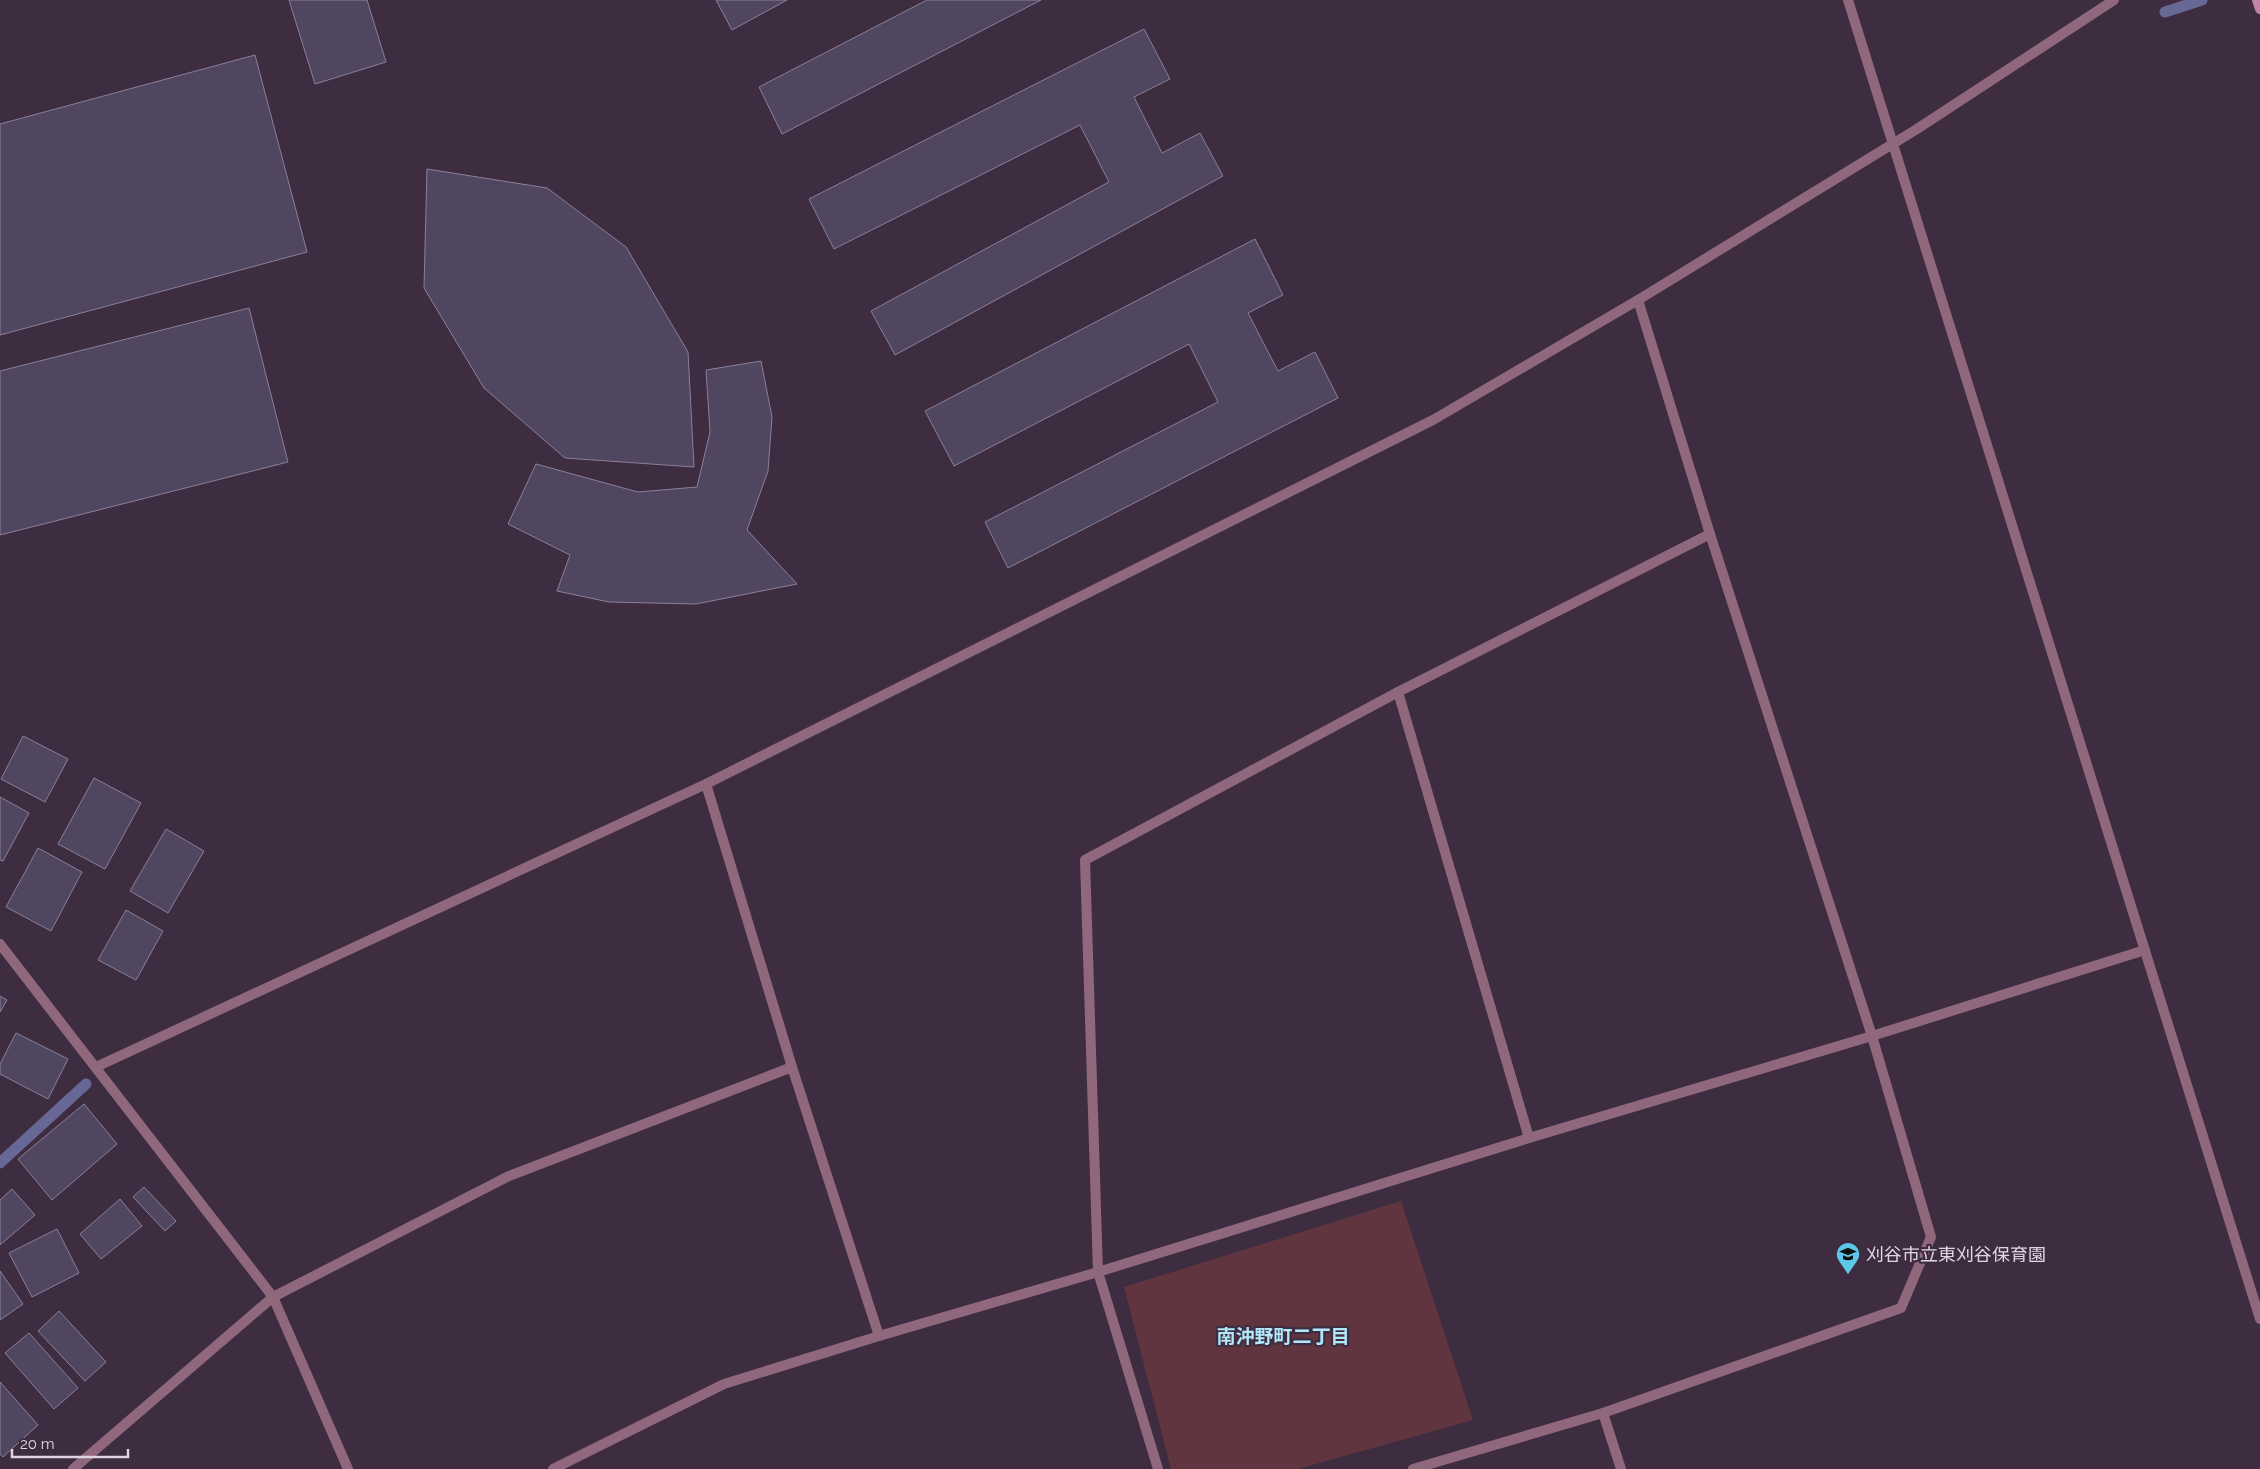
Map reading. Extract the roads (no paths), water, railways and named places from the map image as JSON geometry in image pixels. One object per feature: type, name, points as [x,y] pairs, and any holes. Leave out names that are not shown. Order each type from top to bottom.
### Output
[{"type":"street","points":[[1848,0],[2260,1319]]},
{"type":"street","points":[[96,1067],[706,784],[1433,420],[1638,300],[1917,130],[2114,0]]},
{"type":"street","points":[[2258,0],[2260,9]]},
{"type":"street","points":[[1413,1469],[1603,1413],[1901,1308],[1931,1238],[1872,1036],[1710,534],[1638,300]]},
{"type":"street","points":[[1158,1469],[1098,1272],[1085,860],[1398,692],[1710,534]]},
{"type":"street","points":[[1398,692],[1529,1138]]},
{"type":"street","points":[[706,784],[792,1067],[879,1336]]},
{"type":"street","points":[[0,944],[273,1297],[348,1469]]},
{"type":"street","points":[[553,1469],[724,1384],[879,1336],[1098,1272],[1529,1138],[1872,1036],[2145,950]]},
{"type":"street","points":[[73,1469],[273,1297],[509,1176],[792,1067]]},
{"type":"street","points":[[1603,1413],[1621,1469]]},
{"type":"waterway","points":[[2165,12],[2202,0]]},
{"type":"waterway","points":[[0,1163],[86,1084]]},
{"type":"place","name":"刈谷市立東刈谷保育園","points":[[1848,1275]]},
{"type":"district","name":"南沖野町二丁目","points":[[1283,1336]]}]
